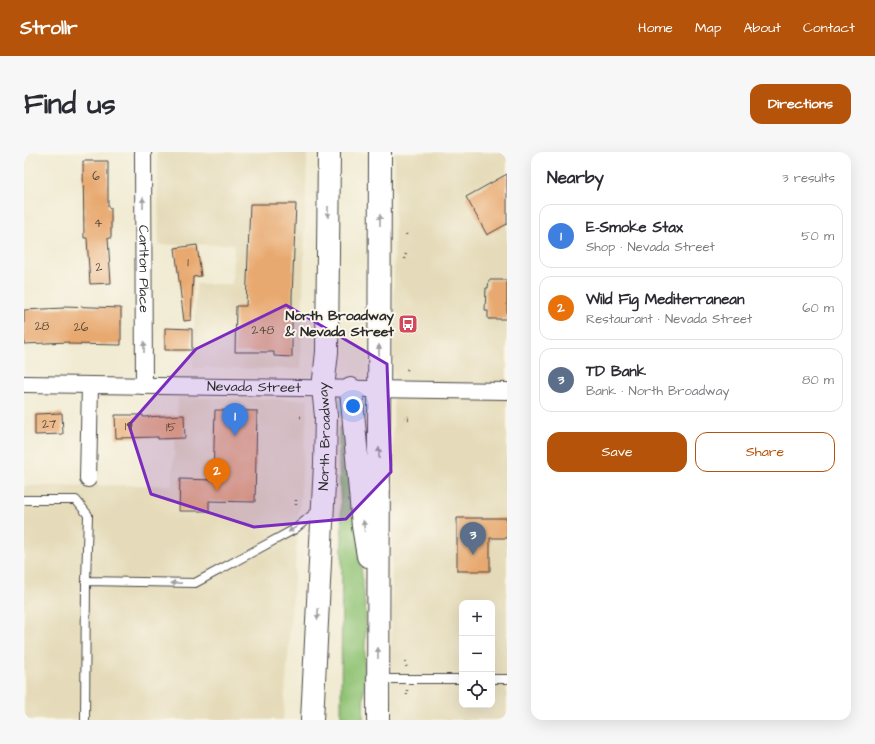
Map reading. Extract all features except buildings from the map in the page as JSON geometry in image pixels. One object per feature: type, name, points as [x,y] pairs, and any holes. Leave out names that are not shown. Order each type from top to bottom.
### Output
[{"type":"main road","name":"North Broadway","points":[[312,720],[326,416],[324,388],[327,352],[329,152]]},
{"type":"main road","points":[[378,720],[380,152]]},
{"type":"main road","points":[[351,389],[363,526],[378,620]]},
{"type":"main road","points":[[314,680],[328,720]]},
{"type":"street","name":"Carlton Place","points":[[143,152],[144,386]]},
{"type":"street","name":"Nevada Street","points":[[24,384],[507,391]]},
{"type":"street","points":[[88,479],[90,385]]},
{"type":"lane","points":[[24,500],[76,500],[88,515],[85,720]]},
{"type":"lane","points":[[86,581],[195,583],[295,529],[323,506]]},
{"type":"lane","points":[[495,678],[507,678]]},
{"type":"lane","points":[[378,679],[459,679]]},
{"type":"path","points":[[405,259],[406,253]]},
{"type":"path","points":[[404,418],[409,419],[408,416]]},
{"type":"path","points":[[296,499],[296,505]]},
{"type":"highlighted area","points":[[286,305],[387,364],[391,472],[346,519],[254,527],[151,494],[129,425],[196,349]]},
{"type":"shaded area","points":[[157,152],[307,152],[301,369],[193,368],[196,284],[232,284],[234,244],[159,245]]},
{"type":"shaded area","points":[[395,152],[507,152],[507,720],[391,720]]},
{"type":"shaded area","points":[[178,397],[308,400],[283,720],[24,720],[24,486],[172,485]]},
{"type":"green space","points":[[339,427],[347,427],[366,615],[363,720],[341,720],[342,539]]},
{"type":"place","name":"North Broadway & Nevada Street","points":[[408,324]]},
{"type":"place","name":"E-Smoke Stax","points":[[235,436]]},
{"type":"place","name":"Wild Fig Mediterranean","points":[[217,491]]},
{"type":"place","name":"TD Bank","points":[[473,555]]}]
